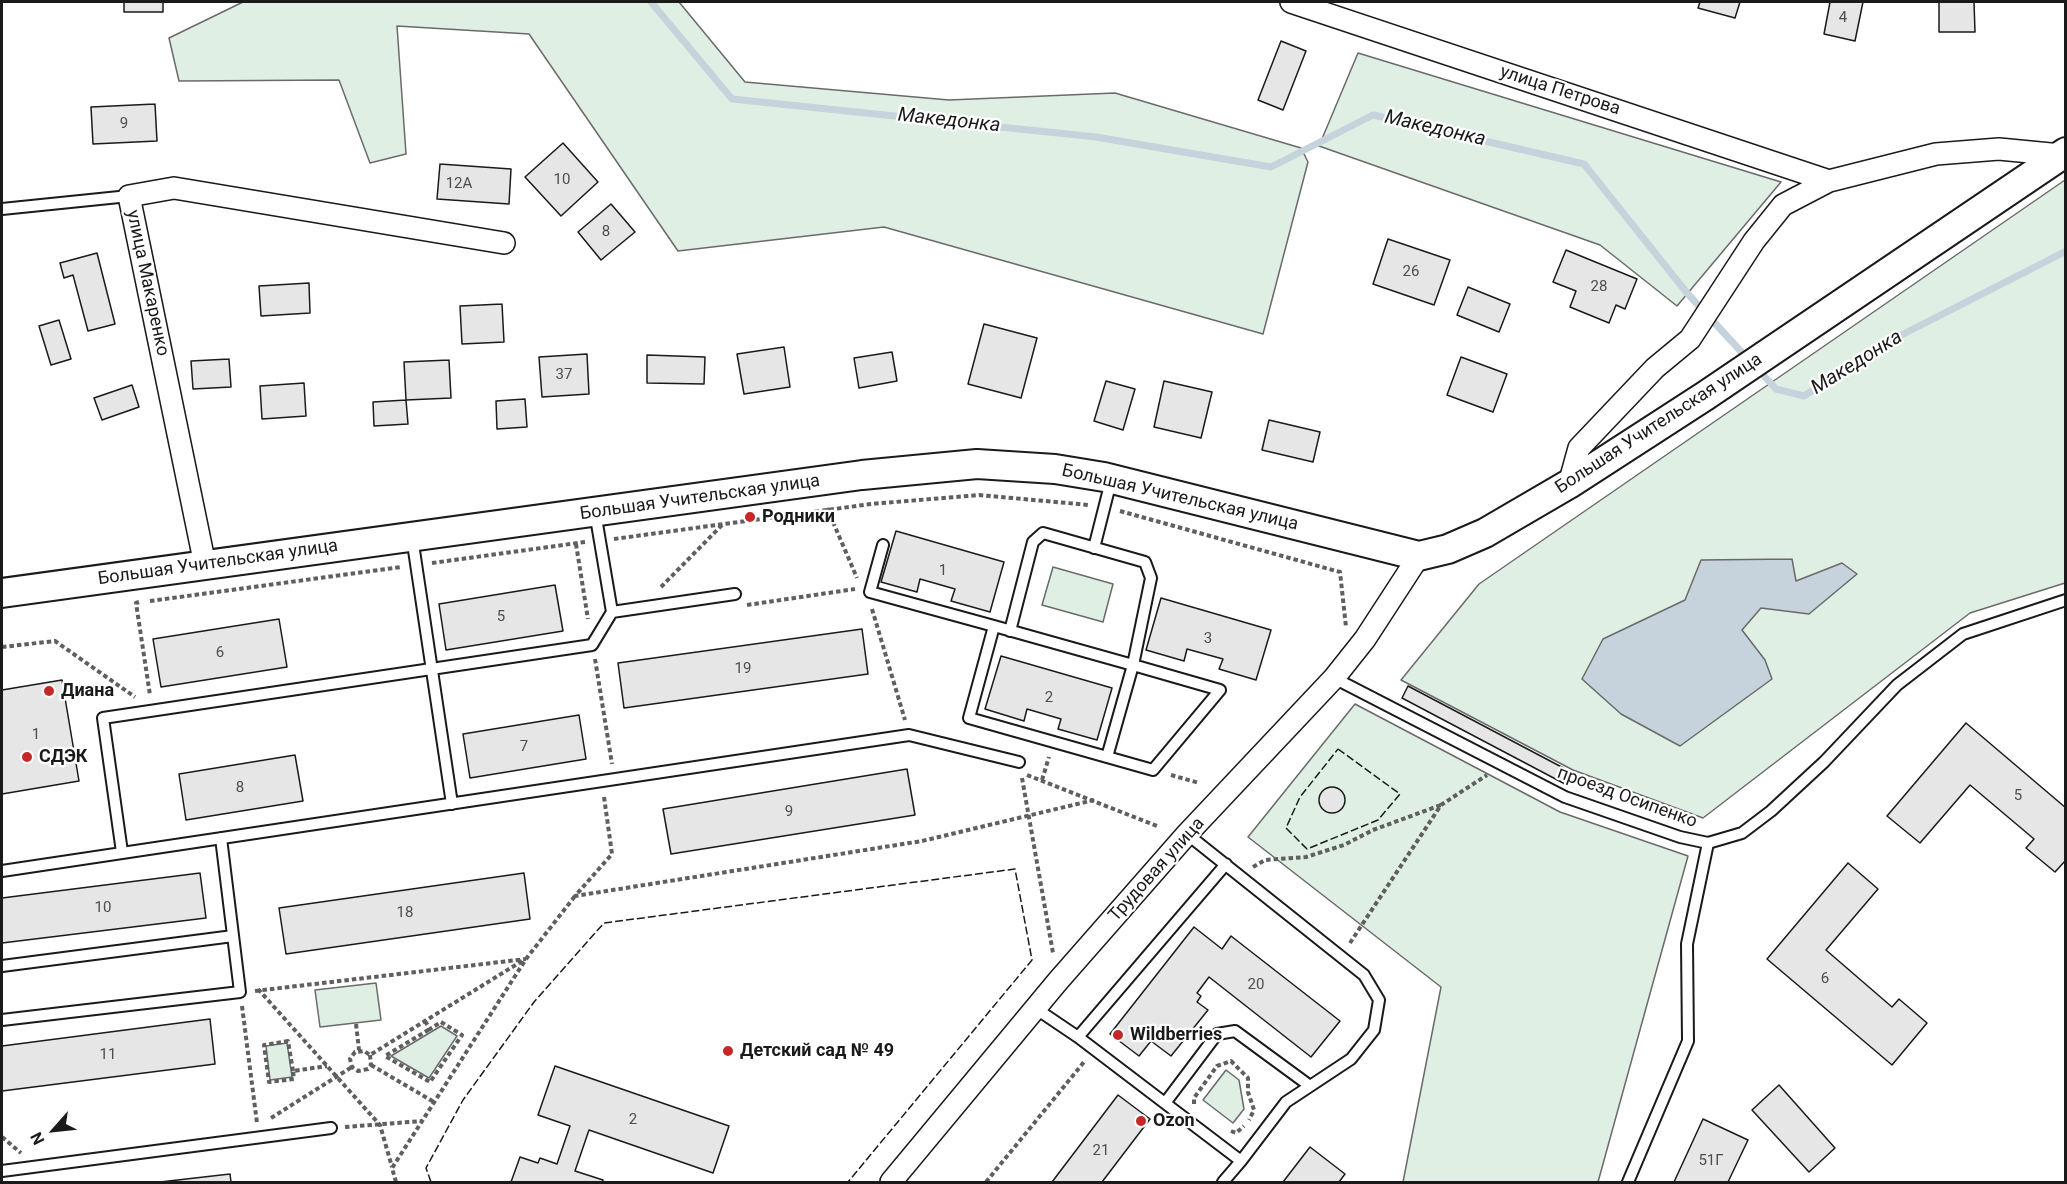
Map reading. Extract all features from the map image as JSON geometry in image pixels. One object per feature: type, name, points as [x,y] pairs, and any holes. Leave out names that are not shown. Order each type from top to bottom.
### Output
[{"type":"main road","name":"Большая Учительская улица","points":[[2,593],[862,475],[977,464],[1055,469],[1112,479],[1419,556],[1448,549],[1485,533],[1569,484],[1705,396],[2063,154]]},
{"type":"street","name":"улица Петрова","points":[[1291,2],[1829,181]]},
{"type":"street","points":[[1569,484],[1579,448],[1655,368],[1690,339],[1754,240],[1783,205],[1829,181],[1936,154],[2000,149],[2063,154]]},
{"type":"street","name":"улица Макаренко","points":[[204,565],[129,196],[174,188],[504,243]]},
{"type":"street","name":"Трудовая улица","points":[[891,1182],[1035,1008],[1187,834],[1334,678],[1365,639],[1419,556]]},
{"type":"lane","points":[[2,209],[129,196]]},
{"type":"lane","points":[[1094,548],[1112,479]]},
{"type":"lane","points":[[122,852],[103,718],[432,671],[592,645],[612,612],[595,512]]},
{"type":"lane","points":[[1010,631],[1033,542],[1043,533],[1145,561],[1151,578],[1133,665],[1107,757]]},
{"type":"lane","points":[[412,537],[452,804]]},
{"type":"lane","points":[[883,545],[870,592],[994,626],[1220,690],[1153,770],[969,718],[994,626]]},
{"type":"lane","points":[[612,612],[735,594]]},
{"type":"lane","name":"проезд Осипенко","points":[[1334,678],[1565,797],[1680,837],[1708,843],[1742,833],[1771,811],[1824,762],[1897,685],[1963,634],[2066,600]]},
{"type":"lane","points":[[2,871],[909,735],[1018,762]]},
{"type":"lane","points":[[1187,834],[1364,975],[1380,1000],[1374,1030],[1351,1059],[1286,1102],[1223,1182]]},
{"type":"lane","points":[[2,1020],[240,992],[221,838]]},
{"type":"lane","points":[[1628,1182],[1688,1041],[1687,944],[1708,843]]},
{"type":"lane","points":[[1078,1036],[1226,864]]},
{"type":"lane","points":[[2,966],[233,936]]},
{"type":"lane","points":[[1035,1008],[1078,1036],[1240,1161]]},
{"type":"lane","points":[[1165,1104],[1217,1034],[1235,1030],[1310,1086]]},
{"type":"lane","points":[[2,1172],[332,1128]]},
{"type":"path","points":[[153,711],[136,603],[871,504],[979,495],[1104,507],[1340,572],[1347,631]]},
{"type":"path","points":[[640,608],[723,524]]},
{"type":"path","points":[[735,594],[737,606],[862,588]]},
{"type":"path","points":[[2,647],[55,641],[153,711]]},
{"type":"path","points":[[1042,780],[1048,760]]},
{"type":"path","points":[[1240,876],[1264,860],[1316,854],[1441,805],[1494,771],[1483,766]]},
{"type":"path","points":[[1153,770],[1199,783]]},
{"type":"path","points":[[1058,981],[1021,773],[1157,826]]},
{"type":"path","points":[[392,1168],[526,959],[575,896],[612,854],[602,782]]},
{"type":"path","points":[[575,896],[922,841],[1094,800]]},
{"type":"path","points":[[1341,956],[1441,805]]},
{"type":"path","points":[[352,1067],[257,1127],[240,992],[526,959]]},
{"type":"path","points":[[370,1055],[526,959]]},
{"type":"path","points":[[237,966],[380,1125],[396,1182]]},
{"type":"path","points":[[425,1021],[430,1029]]},
{"type":"path","points":[[441,1022],[462,1035],[430,1082],[385,1056],[430,1029],[441,1022]]},
{"type":"path","points":[[357,1024],[359,1050]]},
{"type":"path","points":[[288,1041],[292,1071],[294,1079],[269,1082],[264,1045],[288,1041]]},
{"type":"path","points":[[386,1045],[391,1053]]},
{"type":"path","points":[[986,1182],[1094,1049]]},
{"type":"path","points":[[352,1067],[352,1055],[359,1050]]},
{"type":"path","points":[[359,1050],[370,1055]]},
{"type":"path","points":[[370,1055],[371,1065]]},
{"type":"path","points":[[1231,1061],[1248,1078],[1248,1092],[1254,1110],[1236,1133],[1206,1113],[1194,1104],[1194,1098],[1217,1066],[1231,1061]]},
{"type":"path","points":[[371,1065],[434,1102]]},
{"type":"path","points":[[352,1067],[362,1072],[371,1065]]},
{"type":"path","points":[[292,1071],[328,1066]]},
{"type":"path","points":[[1195,1126],[1206,1113]]},
{"type":"path","points":[[332,1128],[422,1121]]},
{"type":"green space","points":[[243,2],[679,2],[745,82],[949,100],[1115,93],[1301,148],[1308,162],[1263,334],[884,227],[678,251],[529,34],[397,26],[406,154],[370,163],[339,80],[179,81],[169,38]]},
{"type":"green space","points":[[1358,53],[1781,182],[1677,306],[1600,245],[1319,146]]},
{"type":"green space","points":[[2065,180],[2065,583],[1970,613],[1703,818],[1573,770],[1401,680],[1479,584]]},
{"type":"green space","points":[[1053,567],[1113,584],[1103,622],[1042,605]]},
{"type":"green space","points":[[1355,704],[1560,812],[1688,856],[1598,1182],[1403,1182],[1441,987],[1248,837]]},
{"type":"green space","points":[[376,983],[381,1020],[320,1027],[315,990]]},
{"type":"green space","points":[[441,1026],[457,1036],[429,1078],[391,1056]]},
{"type":"green space","points":[[287,1043],[292,1077],[270,1080],[266,1046]]},
{"type":"green space","points":[[1226,1070],[1239,1080],[1244,1109],[1233,1123],[1203,1100]]},
{"type":"shaded area","points":[[1792,559],[1796,581],[1842,563],[1857,574],[1809,614],[1761,608],[1742,630],[1765,660],[1772,679],[1680,746],[1621,714],[1582,679],[1603,639],[1685,600],[1701,560]]},
{"type":"building","points":[[124,2],[163,2],[163,12],[124,12]]},
{"type":"building","points":[[1700,2],[1740,2],[1735,18],[1698,8]]},
{"type":"building","points":[[1830,2],[1863,2],[1855,41],[1824,34]]},
{"type":"building","points":[[1939,2],[1974,2],[1975,32],[1939,32]]},
{"type":"building","points":[[1281,41],[1306,51],[1283,110],[1258,100]]},
{"type":"building","points":[[155,104],[157,141],[93,144],[91,107]]},
{"type":"building","points":[[563,143],[598,182],[561,216],[525,177]]},
{"type":"building","points":[[440,164],[511,169],[509,204],[437,199]]},
{"type":"building","points":[[611,204],[635,232],[601,260],[578,232]]},
{"type":"building","points":[[1388,239],[1450,260],[1434,305],[1373,284]]},
{"type":"building","points":[[1566,250],[1637,279],[1625,309],[1616,305],[1609,323],[1570,307],[1576,291],[1553,282]]},
{"type":"building","points":[[97,253],[115,324],[88,331],[73,275],[64,278],[60,263]]},
{"type":"building","points":[[309,283],[310,313],[261,316],[259,286]]},
{"type":"building","points":[[1468,287],[1510,304],[1499,332],[1457,315]]},
{"type":"building","points":[[502,304],[504,342],[462,344],[460,306]]},
{"type":"building","points":[[59,320],[71,359],[51,365],[39,326]]},
{"type":"building","points":[[984,324],[1037,338],[1021,398],[968,384]]},
{"type":"building","points":[[784,347],[790,387],[744,394],[737,354]]},
{"type":"building","points":[[892,352],[897,381],[859,388],[854,358]]},
{"type":"building","points":[[587,354],[589,394],[542,397],[539,357]]},
{"type":"building","points":[[647,355],[705,357],[704,384],[647,383]]},
{"type":"building","points":[[1461,357],[1507,374],[1493,412],[1447,395]]},
{"type":"building","points":[[229,359],[231,387],[193,389],[191,361]]},
{"type":"building","points":[[449,360],[451,398],[406,400],[404,362]]},
{"type":"building","points":[[1106,381],[1135,389],[1123,430],[1094,421]]},
{"type":"building","points":[[1164,381],[1212,392],[1201,438],[1154,427]]},
{"type":"building","points":[[304,383],[306,416],[262,419],[260,386]]},
{"type":"building","points":[[132,385],[139,407],[102,420],[94,398]]},
{"type":"building","points":[[525,399],[527,427],[497,429],[496,401]]},
{"type":"building","points":[[406,400],[408,424],[374,426],[373,402]]},
{"type":"building","points":[[1269,420],[1320,432],[1313,462],[1262,450]]},
{"type":"building","points":[[896,531],[1004,562],[990,612],[951,601],[955,589],[920,579],[917,592],[881,582]]},
{"type":"building","points":[[555,585],[563,631],[446,650],[439,604]]},
{"type":"building","points":[[1161,598],[1271,630],[1256,680],[1219,669],[1223,659],[1187,649],[1184,661],[1146,650]]},
{"type":"building","points":[[279,619],[287,667],[161,687],[153,639]]},
{"type":"building","points":[[862,629],[868,674],[624,708],[618,663]]},
{"type":"building","points":[[1001,656],[1112,688],[1097,740],[1058,729],[1061,719],[1027,709],[1024,721],[985,709]]},
{"type":"building","points":[[62,680],[79,781],[2,794],[2,690]]},
{"type":"building","points":[[1408,686],[1571,772],[1565,784],[1402,698]]},
{"type":"building","points":[[579,715],[586,759],[470,778],[463,734]]},
{"type":"building","points":[[1966,723],[2066,808],[2066,860],[2055,872],[2026,848],[2034,839],[1970,785],[1920,843],[1887,816]]},
{"type":"building","points":[[295,755],[303,801],[186,820],[179,774]]},
{"type":"building","points":[[907,769],[915,815],[671,854],[663,809]]},
{"type":"building","points":[[1332,787],[1341,791],[1345,800],[1341,809],[1332,813],[1323,809],[1319,800],[1323,791]]},
{"type":"building","points":[[1848,863],[1878,889],[1826,950],[1892,1007],[1899,999],[1927,1023],[1892,1065],[1767,959]]},
{"type":"building","points":[[200,873],[206,918],[2,943],[2,898]]},
{"type":"building","points":[[524,873],[530,919],[286,954],[279,908]]},
{"type":"building","points":[[1194,927],[1222,949],[1231,936],[1340,1021],[1311,1057],[1209,977],[1197,993],[1201,996],[1197,1002],[1208,1010],[1171,1056],[1151,1041],[1139,1056],[1110,1034]]},
{"type":"building","points":[[210,1019],[215,1064],[2,1091],[2,1046]]},
{"type":"building","points":[[555,1066],[729,1126],[713,1173],[589,1130],[575,1171],[603,1180],[603,1182],[511,1182],[520,1157],[538,1163],[540,1158],[557,1164],[570,1126],[538,1115]]},
{"type":"building","points":[[1779,1085],[1835,1148],[1809,1172],[1752,1110]]},
{"type":"building","points":[[1118,1095],[1150,1119],[1102,1182],[1052,1182]]},
{"type":"building","points":[[1703,1119],[1748,1140],[1728,1182],[1674,1182]]},
{"type":"building","points":[[1310,1147],[1345,1174],[1339,1182],[1283,1182]]},
{"type":"building","points":[[230,1174],[231,1182],[160,1182]]},
{"type":"waterway","name":"Македонка","points":[[651,2],[732,99],[1096,137],[1271,167],[1373,115],[1584,164],[1687,293],[1748,359]]},
{"type":"waterway","name":"Македонка","points":[[1756,367],[1776,389],[1804,396],[1884,344],[2066,251]]},
{"type":"fence","points":[[1338,749],[1400,794],[1378,820],[1307,849],[1286,828],[1300,797],[1338,749]]},
{"type":"fence","points":[[431,1182],[426,1168],[463,1100],[534,1002],[604,923],[1015,869],[1032,960],[848,1182]]},
{"type":"place","name":"Родники","points":[[750,517]]},
{"type":"place","name":"Диана","points":[[49,691]]},
{"type":"place","name":"СДЭК","points":[[27,757]]},
{"type":"place","name":"Wildberries","points":[[1118,1035]]},
{"type":"place","name":"Детский сад № 49","points":[[728,1051]]},
{"type":"place","name":"Ozon","points":[[1141,1121]]}]
